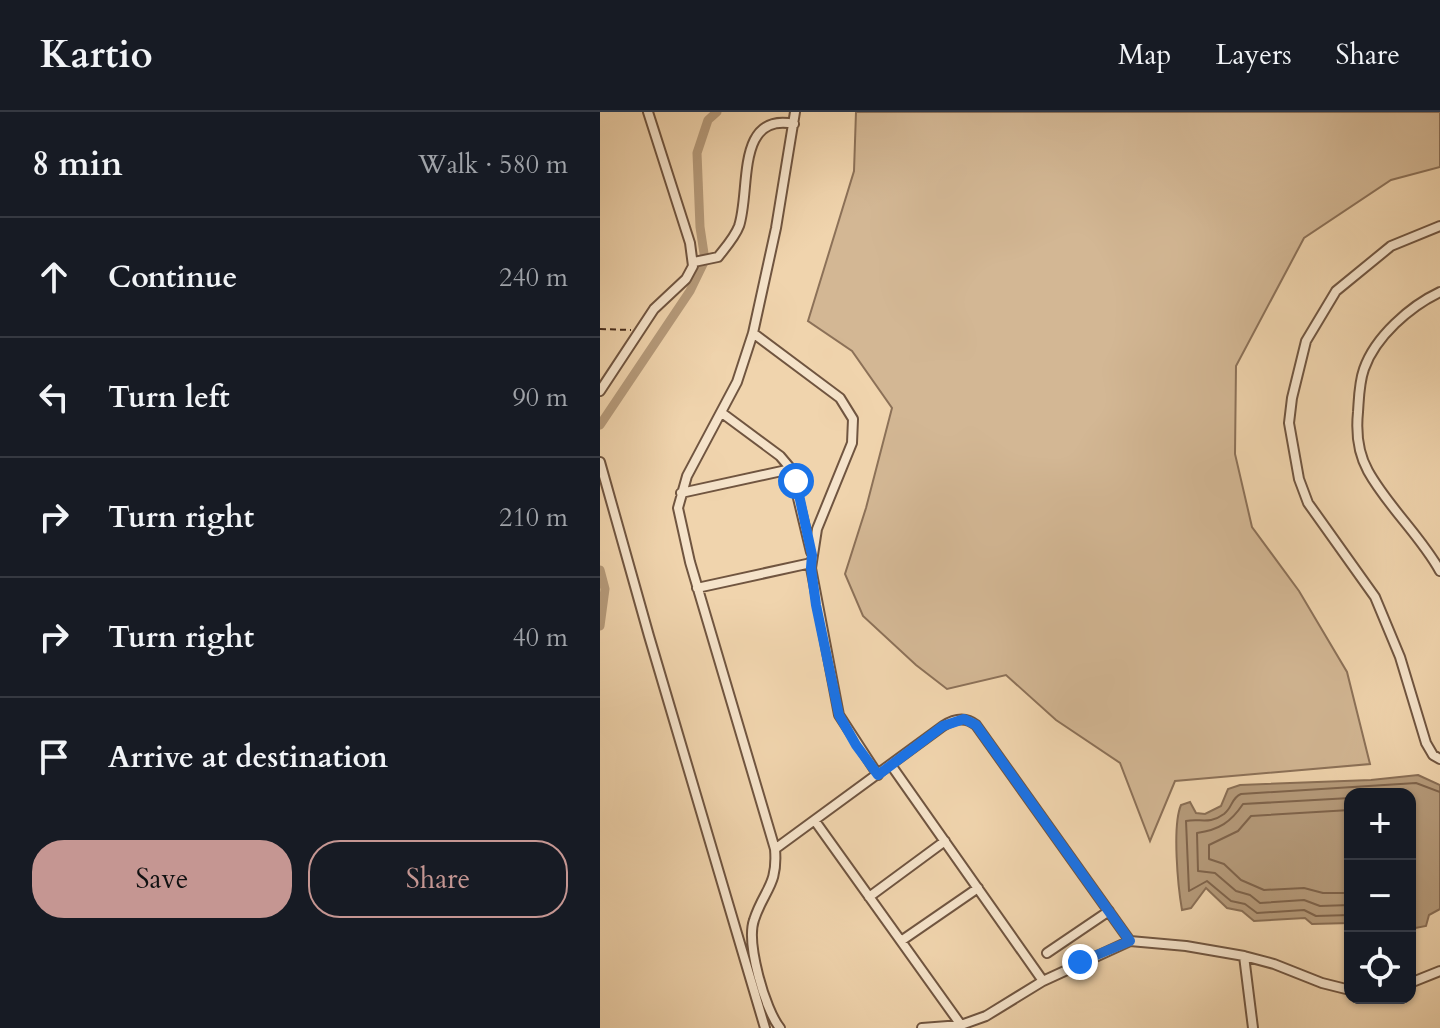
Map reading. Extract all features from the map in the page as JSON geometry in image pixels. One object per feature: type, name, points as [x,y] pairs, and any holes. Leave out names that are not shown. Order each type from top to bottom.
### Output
[{"type":"street","points":[[600,391],[661,301],[686,279],[694,262],[648,112]]},
{"type":"street","points":[[780,1028],[771,1014],[751,938],[753,921],[774,879],[775,849],[678,514],[681,493],[693,463],[737,382],[753,333],[776,228],[795,112]]},
{"type":"street","points":[[694,262],[718,257],[739,228],[753,140],[765,124],[779,121],[794,124]]},
{"type":"street","points":[[1440,226],[1391,246],[1336,291],[1306,341],[1289,423],[1296,467],[1308,503],[1375,597],[1409,683],[1426,743],[1433,755],[1440,759]]},
{"type":"street","points":[[1440,292],[1407,314],[1376,348],[1363,369],[1357,422],[1359,447],[1367,469],[1390,504],[1428,550],[1440,571]]},
{"type":"street","points":[[753,333],[840,398],[853,419],[852,443],[821,515],[812,559]]},
{"type":"street","points":[[722,413],[780,456],[791,469],[812,559],[816,605],[839,715],[878,775]]},
{"type":"street","points":[[600,462],[765,1028]]},
{"type":"street","points":[[681,493],[791,469]]},
{"type":"street","points":[[697,588],[812,559]]},
{"type":"street","points":[[775,849],[949,723],[964,719],[971,721],[1021,785],[1130,941]]},
{"type":"street","points":[[891,765],[1043,981]]},
{"type":"street","points":[[815,821],[961,1025]]},
{"type":"street","points":[[869,897],[945,841]]},
{"type":"street","points":[[901,941],[978,888]]},
{"type":"street","points":[[1047,953],[1109,911]]},
{"type":"street","points":[[922,1028],[961,1025],[1003,1008],[1043,981],[1130,941],[1244,956],[1344,988]]},
{"type":"street","points":[[1244,956],[1253,1028]]},
{"type":"street","points":[[1416,981],[1440,971]]},
{"type":"path","points":[[600,329],[640,330]]},
{"type":"shaded area","points":[[856,112],[1440,112],[1440,167],[1391,180],[1304,238],[1236,366],[1235,454],[1252,527],[1299,591],[1347,672],[1370,764],[1175,781],[1150,841],[1120,763],[1056,720],[1006,675],[947,689],[863,616],[845,574],[892,408],[852,351],[808,321],[854,171]]},
{"type":"water","points":[[1418,775],[1440,785],[1440,909],[1429,915],[1426,926],[1416,928],[1416,788],[1344,788],[1344,923],[1312,924],[1305,918],[1254,921],[1242,911],[1227,908],[1206,888],[1191,908],[1182,910],[1176,841],[1181,805],[1190,802],[1196,813],[1205,814],[1221,806],[1228,789],[1240,785]]},
{"type":"waterway","points":[[600,425],[690,291],[705,260],[700,227],[697,153],[708,120],[717,112]]},
{"type":"waterway","points":[[600,570],[605,589],[600,626]]},
{"type":"route","points":[[796,481],[812,555],[812,578],[828,663],[839,715],[845,728],[878,775],[949,723],[964,719],[976,725],[1130,941],[1080,962]]}]
